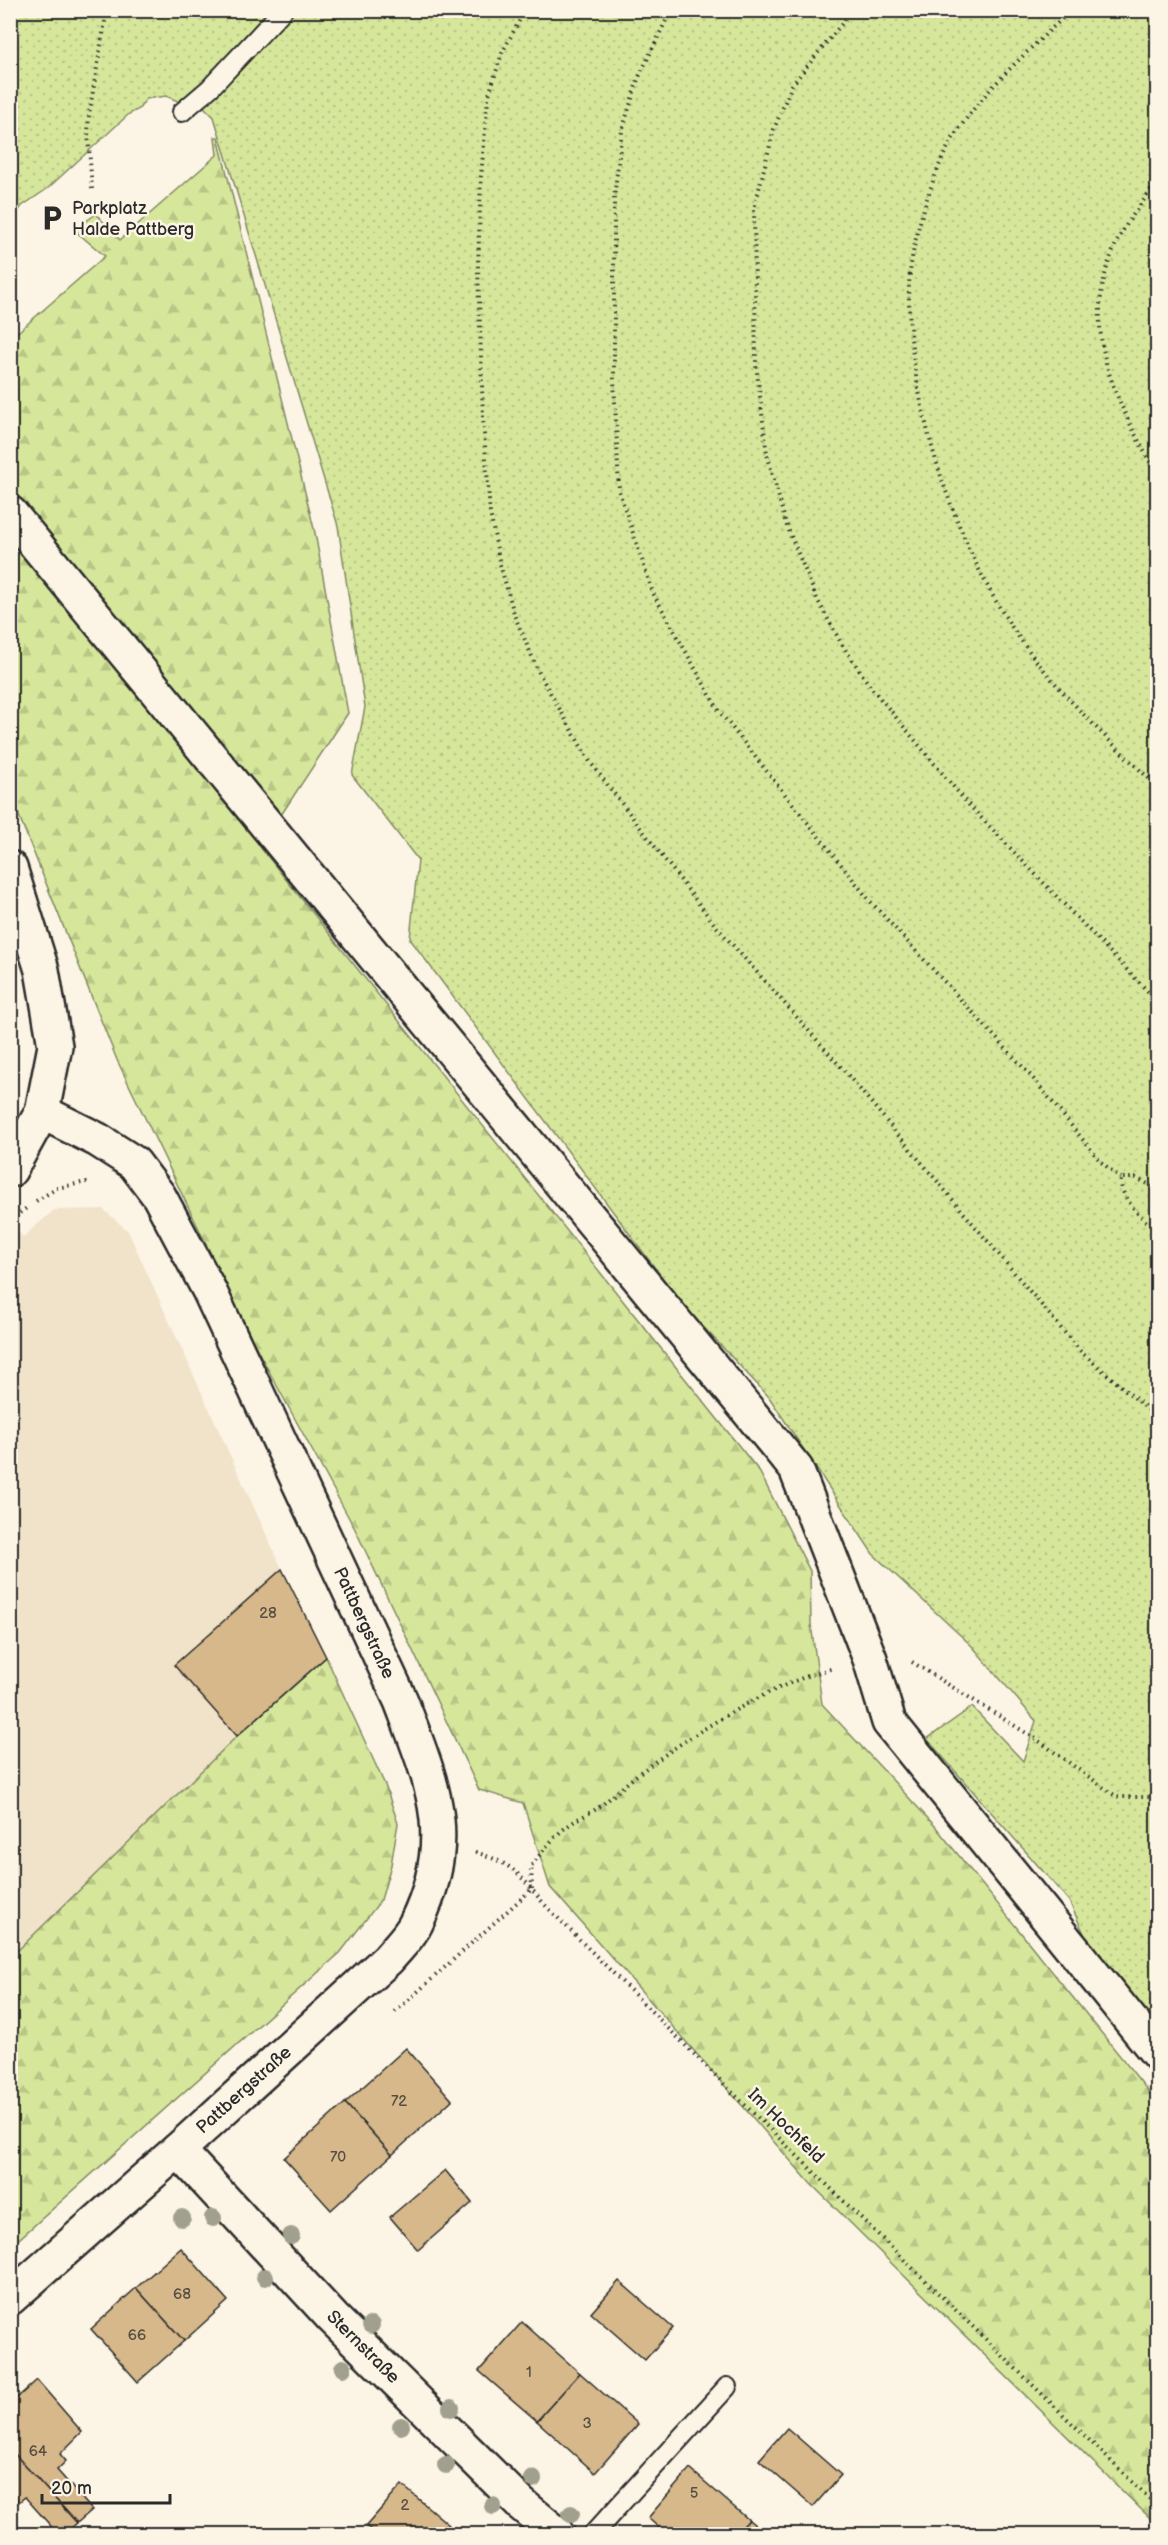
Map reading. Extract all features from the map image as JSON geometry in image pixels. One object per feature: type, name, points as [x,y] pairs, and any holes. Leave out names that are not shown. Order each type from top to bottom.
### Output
[{"type":"street","points":[[10,513],[796,1469],[870,1659],[889,1722],[1158,2054]]},
{"type":"street","points":[[10,868],[42,970],[55,1047],[42,1112],[10,1170]]},
{"type":"street","name":"Pattbergstraße","points":[[10,2298],[178,2150],[388,1959],[416,1925],[433,1880],[439,1848],[438,1816],[425,1765],[401,1701],[209,1290],[159,1196],[134,1163],[98,1140],[42,1112]]},
{"type":"street","name":"Sternstraße","points":[[178,2150],[333,2318],[513,2496],[557,2535]]},
{"type":"lane","points":[[182,112],[210,88],[283,10]]},
{"type":"lane","points":[[593,2535],[727,2387]]},
{"type":"path","points":[[93,189],[88,133],[107,10]]},
{"type":"path","points":[[525,10],[502,53],[488,98],[481,176],[478,267],[483,418],[490,513],[500,564],[515,617],[540,675],[590,762],[716,925],[841,1067],[1081,1352],[1158,1418]]},
{"type":"path","points":[[671,10],[638,79],[622,131],[614,198],[614,356],[619,491],[653,593],[719,711],[870,901],[1032,1077],[1101,1162],[1121,1178],[1136,1178],[1158,1189]]},
{"type":"path","points":[[853,10],[792,85],[774,129],[754,209],[756,364],[768,454],[786,524],[818,599],[841,643],[870,686],[967,803],[1158,1002]]},
{"type":"path","points":[[1071,10],[1009,70],[974,109],[949,146],[927,198],[915,249],[909,287],[910,327],[920,398],[937,458],[954,509],[989,591],[1017,634],[1080,713],[1158,787]]},
{"type":"path","points":[[1158,180],[1115,245],[1103,281],[1098,321],[1109,374],[1125,414],[1158,477]]},
{"type":"path","points":[[1121,1178],[1120,1182],[1126,1197],[1139,1215],[1158,1233]]},
{"type":"path","points":[[395,2012],[532,1889],[531,1866],[550,1842],[571,1824],[598,1808],[644,1769],[697,1735],[756,1701],[818,1672],[870,1659],[915,1662],[1036,1739],[1117,1797],[1158,1797]]},
{"type":"path","name":"Im Hochfeld","points":[[532,1889],[544,1904],[745,2105],[1158,2507]]},
{"type":"shaded area","points":[[103,1209],[128,1231],[282,1569],[326,1657],[237,1736],[11,1957],[10,1223],[23,1237],[54,1210]]},
{"type":"green space","points":[[11,11],[1157,11],[1157,2022],[1097,1962],[1069,1901],[927,1739],[972,1707],[1023,1761],[1036,1721],[973,1647],[873,1554],[769,1397],[681,1303],[410,939],[418,860],[352,775],[365,707],[338,526],[214,117],[194,97],[180,102],[166,96],[146,99],[139,109],[129,114],[47,189],[22,206],[11,221]]},
{"type":"green space","points":[[215,137],[218,137],[315,533],[348,713],[260,847],[759,1471],[810,1571],[811,1624],[822,1704],[935,1826],[1157,2102],[1157,2525],[811,2184],[550,1887],[523,1803],[479,1790],[355,1529],[258,1351],[117,1060],[11,796],[11,330],[18,332],[105,256],[74,230],[96,214],[120,240],[217,155]]},
{"type":"green space","points":[[326,1657],[385,1785],[398,1823],[391,1865],[381,1900],[340,1953],[11,2246],[11,1957],[237,1736]]},
{"type":"building","points":[[282,1569],[326,1657],[237,1736],[174,1665]]},
{"type":"building","points":[[406,2048],[452,2100],[392,2155],[345,2103]]},
{"type":"building","points":[[345,2103],[392,2155],[331,2210],[284,2158]]},
{"type":"building","points":[[445,2170],[472,2203],[418,2250],[390,2217]]},
{"type":"building","points":[[181,2248],[228,2301],[184,2341],[136,2288]]},
{"type":"building","points":[[619,2281],[673,2328],[645,2360],[591,2313]]},
{"type":"building","points":[[136,2288],[184,2341],[138,2382],[91,2329]]},
{"type":"building","points":[[522,2322],[580,2373],[537,2421],[479,2371]]},
{"type":"building","points":[[580,2373],[638,2424],[595,2473],[537,2421]]},
{"type":"building","points":[[37,2380],[82,2432],[60,2454],[66,2461],[57,2470],[92,2510],[77,2523],[10,2449],[10,2404]]},
{"type":"building","points":[[787,2428],[841,2475],[813,2507],[759,2460]]},
{"type":"building","points":[[10,2449],[77,2523],[64,2534],[58,2534],[25,2497],[19,2502],[14,2496],[10,2499]]},
{"type":"building","points":[[690,2469],[749,2520],[736,2534],[666,2534],[648,2518]]},
{"type":"building","points":[[402,2485],[449,2525],[441,2534],[376,2534],[366,2526]]},
{"type":"building","points":[[749,2520],[766,2534],[736,2534]]},
{"type":"place","name":"Parkplatz Halde Pattberg","points":[[52,218]]}]
